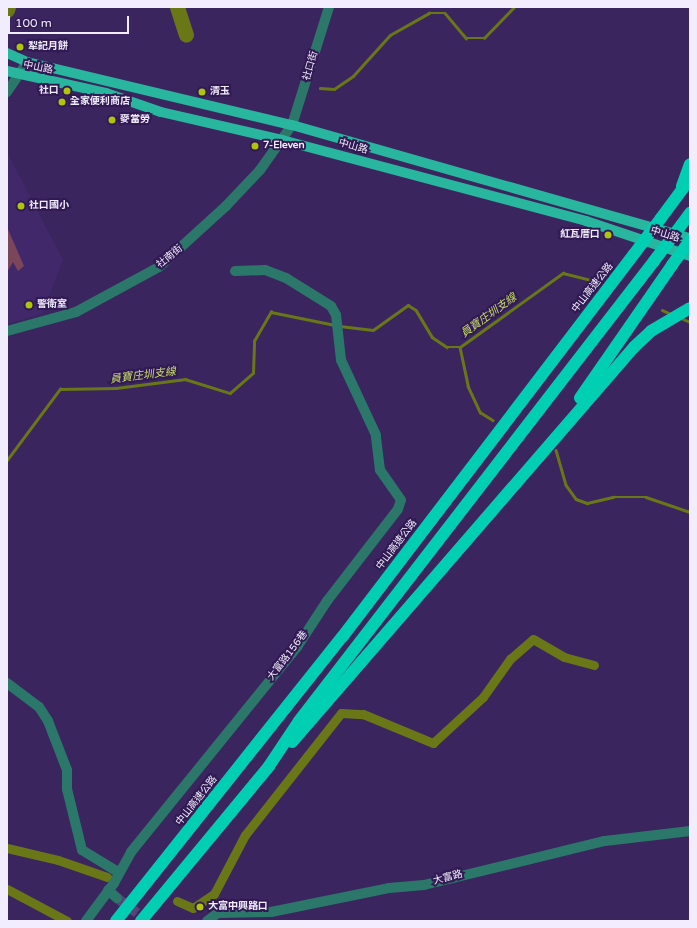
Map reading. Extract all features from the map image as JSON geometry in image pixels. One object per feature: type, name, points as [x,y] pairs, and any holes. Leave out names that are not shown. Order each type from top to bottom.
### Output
[{"type":"highway","points":[[679,193],[690,164]]},
{"type":"highway","name":"中山高速公路","points":[[116,921],[343,636],[690,179]]},
{"type":"highway","points":[[269,766],[299,721],[654,261],[690,212]]},
{"type":"highway","points":[[543,452],[690,239]]},
{"type":"highway","points":[[141,921],[269,766],[634,347],[651,331],[690,308]]},
{"type":"main road","name":"中山路","points":[[7,53],[27,62],[292,125],[690,239]]},
{"type":"main road","name":"中山路","points":[[7,71],[17,76],[106,93],[161,112],[282,140],[586,221],[690,256]]},
{"type":"street","name":"社口街","points":[[292,125],[329,7]]},
{"type":"street","points":[[7,92],[27,62]]},
{"type":"street","name":"社南街","points":[[7,331],[76,312],[159,267],[226,206],[282,140],[292,125]]},
{"type":"street","name":"大富路156巷","points":[[118,872],[131,852],[297,647],[327,601],[398,509],[401,500],[380,470],[376,435],[341,360],[336,315],[331,306],[286,278],[265,270],[235,271]]},
{"type":"street","points":[[7,683],[39,707],[48,721],[67,770],[67,789],[82,850],[118,872],[108,890],[86,921]]},
{"type":"street","name":"大富路","points":[[207,921],[218,913],[271,912],[389,888],[424,884],[605,841],[690,831]]},
{"type":"street","points":[[108,890],[117,898]]},
{"type":"shaded area","name":"社口國小","points":[[7,152],[63,260],[42,314],[7,324]]},
{"type":"shaded area","points":[[7,227],[24,266],[18,271],[13,262],[7,272]]},
{"type":"waterway","points":[[177,7],[186,35]]},
{"type":"waterway","points":[[320,88],[334,89],[353,76],[390,35],[429,13],[445,13],[466,38],[484,38],[514,7]]},
{"type":"waterway","name":"員寶庄圳支線","points":[[340,326],[373,330],[408,305],[416,310],[432,337],[447,347],[460,347],[563,273],[591,280]]},
{"type":"waterway","points":[[662,310],[671,314]]},
{"type":"waterway","name":"員寶庄圳支線","points":[[7,460],[60,389],[116,388],[185,379],[230,393],[253,373],[254,341],[271,312],[335,325]]},
{"type":"waterway","points":[[681,318],[690,322]]},
{"type":"waterway","points":[[460,347],[468,386],[480,412],[493,420]]},
{"type":"waterway","points":[[556,450],[566,485],[576,499],[587,503],[613,497],[646,497],[690,512]]},
{"type":"waterway","points":[[177,901],[193,908],[214,894],[245,835],[341,713],[363,714],[433,743],[483,697],[510,659],[533,639],[564,657],[594,665]]},
{"type":"waterway","points":[[7,848],[58,860],[107,877]]},
{"type":"waterway","points":[[7,889],[67,921]]},
{"type":"tunnel","points":[[117,898],[148,921]]},
{"type":"place","name":"犁記月餅","points":[[20,47]]},
{"type":"place","name":"社口","points":[[67,91]]},
{"type":"place","name":"清玉","points":[[202,92]]},
{"type":"place","name":"全家便利商店","points":[[62,102]]},
{"type":"place","name":"麥當勞","points":[[112,120]]},
{"type":"place","name":"7-Eleven","points":[[255,146]]},
{"type":"place","name":"社口國小","points":[[21,206]]},
{"type":"place","name":"紅瓦厝口","points":[[608,235]]},
{"type":"place","name":"警衛室","points":[[29,305]]},
{"type":"place","name":"大富中興路口","points":[[200,907]]}]
